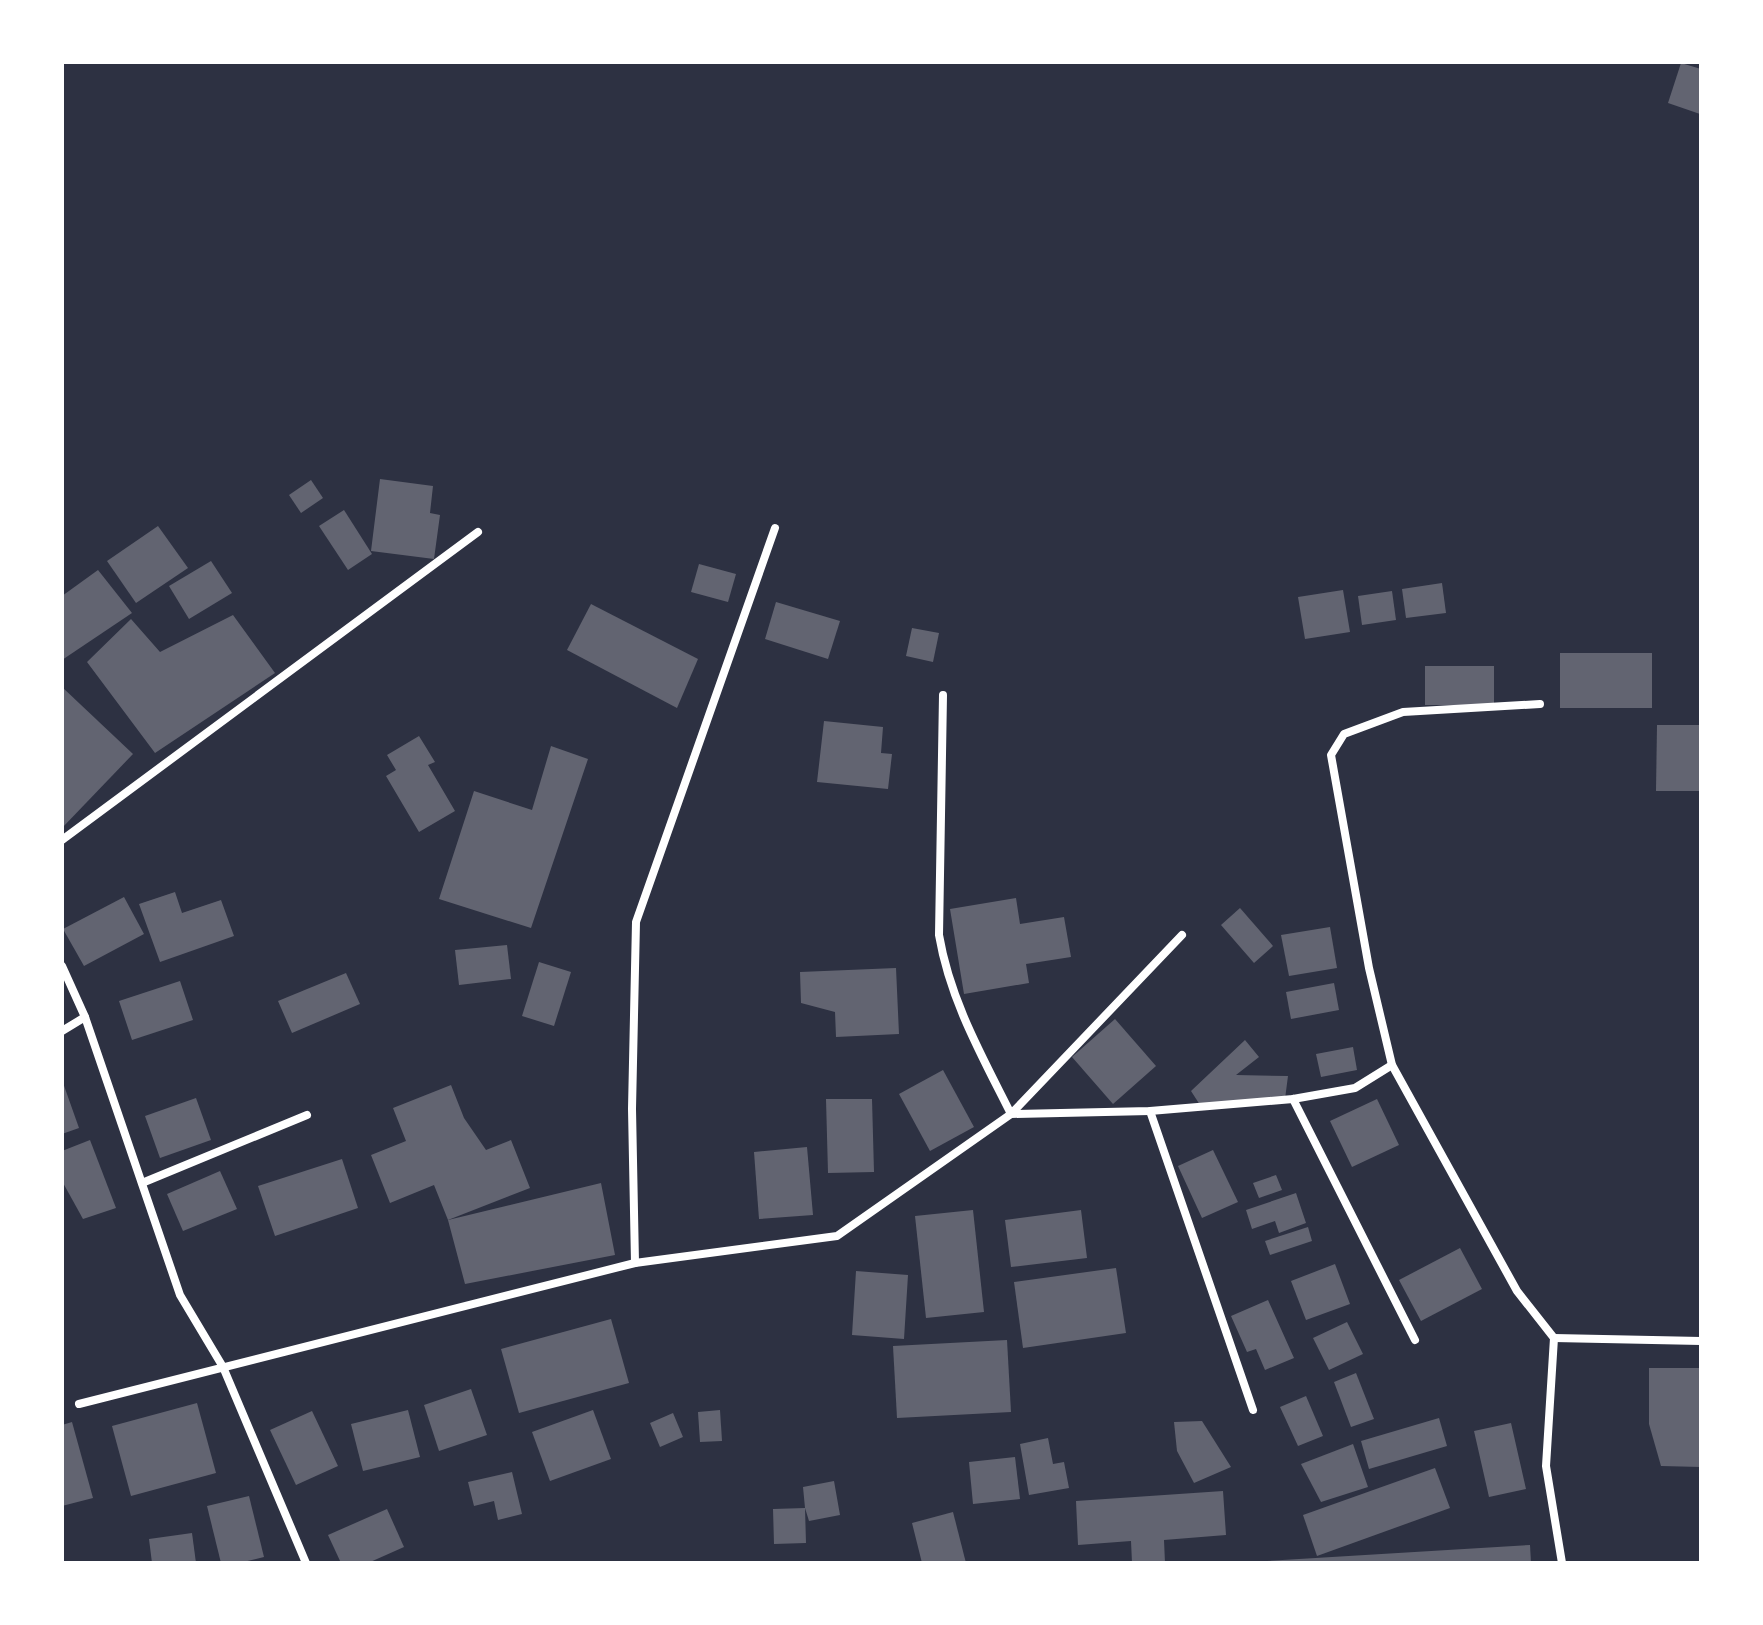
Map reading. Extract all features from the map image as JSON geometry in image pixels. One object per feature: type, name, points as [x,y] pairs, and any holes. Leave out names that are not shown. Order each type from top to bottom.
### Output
[{"type":"street","points":[[635,1263],[632,1109],[636,922],[775,528]]},
{"type":"street","points":[[62,840],[478,532]]},
{"type":"street","points":[[943,695],[941,947],[945,969],[962,1017],[1011,1114]]},
{"type":"street","points":[[1540,704],[1403,712],[1344,734],[1331,755],[1369,968],[1392,1065],[1517,1291],[1554,1338],[1546,1466],[1562,1563]]},
{"type":"street","points":[[79,1404],[635,1263],[837,1236],[1011,1114],[1182,935]]},
{"type":"street","points":[[62,966],[85,1017],[180,1295],[223,1367],[300,1542],[306,1563]]},
{"type":"street","points":[[62,1031],[85,1017]]},
{"type":"street","points":[[1011,1114],[1150,1111],[1293,1099],[1355,1088],[1392,1065]]},
{"type":"street","points":[[1293,1099],[1415,1340]]},
{"type":"street","points":[[1150,1111],[1253,1410]]},
{"type":"street","points":[[142,1183],[307,1115]]},
{"type":"street","points":[[1554,1338],[1701,1341]]},
{"type":"building","points":[[1681,63],[1701,69],[1700,114],[1668,103]]},
{"type":"building","points":[[380,479],[433,486],[430,513],[440,515],[434,559],[371,551]]},
{"type":"building","points":[[311,480],[323,498],[301,513],[289,495]]},
{"type":"building","points":[[344,510],[372,554],[348,570],[319,526]]},
{"type":"building","points":[[158,526],[188,568],[136,603],[107,561]]},
{"type":"building","points":[[211,561],[232,593],[189,619],[169,586]]},
{"type":"building","points":[[699,564],[736,574],[728,602],[691,592]]},
{"type":"building","points":[[98,570],[132,613],[62,660],[62,596]]},
{"type":"building","points":[[1442,583],[1446,613],[1406,618],[1402,589]]},
{"type":"building","points":[[1343,590],[1350,632],[1305,639],[1298,597]]},
{"type":"building","points":[[1392,591],[1396,620],[1362,625],[1358,596]]},
{"type":"building","points":[[776,602],[840,621],[828,659],[765,639]]},
{"type":"building","points":[[591,604],[698,659],[677,708],[567,650]]},
{"type":"building","points":[[233,615],[275,673],[155,753],[87,662],[131,619],[160,652]]},
{"type":"building","points":[[912,628],[939,633],[933,662],[906,656]]},
{"type":"building","points":[[1560,653],[1652,653],[1652,708],[1560,708]]},
{"type":"building","points":[[1425,666],[1494,666],[1494,705],[1425,705]]},
{"type":"building","points":[[62,687],[133,754],[62,828]]},
{"type":"building","points":[[824,721],[883,727],[881,753],[892,754],[888,789],[817,782]]},
{"type":"building","points":[[1657,725],[1701,725],[1701,791],[1656,791]]},
{"type":"building","points":[[419,736],[435,762],[428,765],[455,811],[419,832],[386,776],[396,770],[387,755]]},
{"type":"building","points":[[551,746],[588,759],[531,928],[439,899],[474,791],[532,810]]},
{"type":"building","points":[[175,892],[182,913],[221,900],[234,936],[160,962],[139,904]]},
{"type":"building","points":[[124,897],[144,934],[84,966],[63,929]]},
{"type":"building","points":[[1016,898],[1020,924],[1064,917],[1071,957],[1026,964],[1029,983],[964,994],[950,909]]},
{"type":"building","points":[[1240,908],[1273,946],[1254,963],[1221,925]]},
{"type":"building","points":[[1330,927],[1337,968],[1289,976],[1281,935]]},
{"type":"building","points":[[507,945],[511,979],[459,985],[455,950]]},
{"type":"building","points":[[539,962],[571,972],[554,1026],[522,1016]]},
{"type":"building","points":[[896,968],[899,1034],[836,1037],[835,1012],[801,1003],[800,972]]},
{"type":"building","points":[[346,973],[360,1004],[292,1033],[278,1001]]},
{"type":"building","points":[[180,981],[193,1020],[132,1040],[119,1001]]},
{"type":"building","points":[[1334,983],[1339,1010],[1291,1019],[1286,992]]},
{"type":"building","points":[[1115,1019],[1156,1066],[1113,1104],[1072,1057]]},
{"type":"building","points":[[1245,1040],[1259,1057],[1236,1075],[1288,1076],[1285,1099],[1200,1105],[1191,1091]]},
{"type":"building","points":[[1353,1047],[1357,1070],[1321,1077],[1316,1054]]},
{"type":"building","points":[[943,1070],[974,1127],[930,1151],[899,1094]]},
{"type":"building","points":[[62,1080],[79,1128],[62,1134]]},
{"type":"building","points":[[451,1085],[464,1118],[486,1150],[511,1140],[530,1188],[448,1220],[434,1185],[390,1203],[371,1155],[406,1141],[393,1108]]},
{"type":"building","points":[[196,1098],[211,1140],[160,1158],[145,1116]]},
{"type":"building","points":[[826,1099],[872,1099],[874,1172],[828,1173]]},
{"type":"building","points":[[1377,1099],[1399,1145],[1352,1167],[1330,1121]]},
{"type":"building","points":[[90,1140],[116,1208],[83,1219],[62,1181],[62,1151]]},
{"type":"building","points":[[807,1147],[813,1215],[759,1219],[754,1152]]},
{"type":"building","points":[[1213,1150],[1238,1202],[1202,1218],[1178,1166]]},
{"type":"building","points":[[342,1159],[358,1208],[275,1236],[258,1186]]},
{"type":"building","points":[[220,1171],[237,1209],[183,1231],[167,1194]]},
{"type":"building","points":[[1276,1175],[1282,1190],[1259,1198],[1253,1183]]},
{"type":"building","points":[[601,1183],[615,1255],[465,1284],[448,1220]]},
{"type":"building","points":[[1296,1193],[1306,1223],[1279,1233],[1275,1221],[1252,1229],[1246,1210]]},
{"type":"building","points":[[973,1210],[984,1312],[926,1318],[915,1216]]},
{"type":"building","points":[[1081,1210],[1087,1258],[1011,1267],[1005,1220]]},
{"type":"building","points":[[1308,1227],[1312,1241],[1270,1255],[1265,1241]]},
{"type":"building","points":[[1460,1248],[1482,1289],[1421,1321],[1399,1280]]},
{"type":"building","points":[[1335,1264],[1350,1304],[1306,1320],[1291,1281]]},
{"type":"building","points":[[1116,1268],[1126,1333],[1023,1348],[1014,1282]]},
{"type":"building","points":[[856,1271],[908,1275],[904,1339],[852,1335]]},
{"type":"building","points":[[1268,1300],[1294,1358],[1265,1370],[1256,1349],[1247,1352],[1231,1316]]},
{"type":"building","points":[[611,1319],[629,1383],[519,1413],[501,1349]]},
{"type":"building","points":[[1347,1322],[1363,1354],[1329,1370],[1313,1338]]},
{"type":"building","points":[[1007,1340],[1011,1412],[897,1418],[893,1346]]},
{"type":"building","points":[[1649,1368],[1701,1368],[1701,1467],[1661,1466],[1649,1424]]},
{"type":"building","points":[[1356,1373],[1374,1419],[1351,1427],[1334,1382]]},
{"type":"building","points":[[471,1389],[487,1435],[439,1451],[424,1405]]},
{"type":"building","points":[[1306,1396],[1323,1436],[1298,1446],[1280,1407]]},
{"type":"building","points":[[197,1403],[216,1473],[131,1496],[112,1426]]},
{"type":"building","points":[[408,1410],[420,1457],[363,1471],[351,1424]]},
{"type":"building","points":[[593,1410],[611,1459],[550,1481],[532,1432]]},
{"type":"building","points":[[720,1410],[722,1441],[700,1442],[698,1412]]},
{"type":"building","points":[[312,1411],[338,1466],[296,1485],[270,1430]]},
{"type":"building","points":[[673,1413],[683,1437],[660,1447],[650,1423]]},
{"type":"building","points":[[1439,1418],[1447,1446],[1369,1469],[1361,1441]]},
{"type":"building","points":[[1202,1421],[1231,1467],[1194,1483],[1177,1451],[1174,1422]]},
{"type":"building","points":[[72,1422],[93,1498],[62,1506],[62,1425]]},
{"type":"building","points":[[1511,1423],[1526,1489],[1489,1497],[1474,1431]]},
{"type":"building","points":[[1048,1438],[1053,1464],[1064,1462],[1069,1488],[1029,1495],[1020,1444]]},
{"type":"building","points":[[1353,1444],[1368,1487],[1321,1502],[1301,1464]]},
{"type":"building","points":[[1015,1457],[1020,1499],[973,1504],[969,1462]]},
{"type":"building","points":[[1435,1468],[1450,1508],[1317,1556],[1303,1515]]},
{"type":"building","points":[[512,1472],[522,1514],[498,1520],[494,1501],[474,1506],[468,1482]]},
{"type":"building","points":[[834,1481],[840,1515],[809,1521],[803,1487]]},
{"type":"building","points":[[1223,1491],[1226,1535],[1164,1540],[1165,1563],[1132,1563],[1131,1541],[1078,1545],[1076,1501]]},
{"type":"building","points":[[249,1496],[264,1557],[239,1563],[221,1563],[207,1506]]},
{"type":"building","points":[[805,1508],[806,1543],[774,1544],[773,1509]]},
{"type":"building","points":[[387,1509],[404,1547],[368,1563],[341,1563],[328,1535]]},
{"type":"building","points":[[953,1512],[966,1563],[922,1563],[912,1523]]},
{"type":"building","points":[[192,1533],[196,1563],[152,1563],[149,1539]]},
{"type":"building","points":[[1530,1545],[1531,1563],[1267,1563],[1267,1561]]}]
